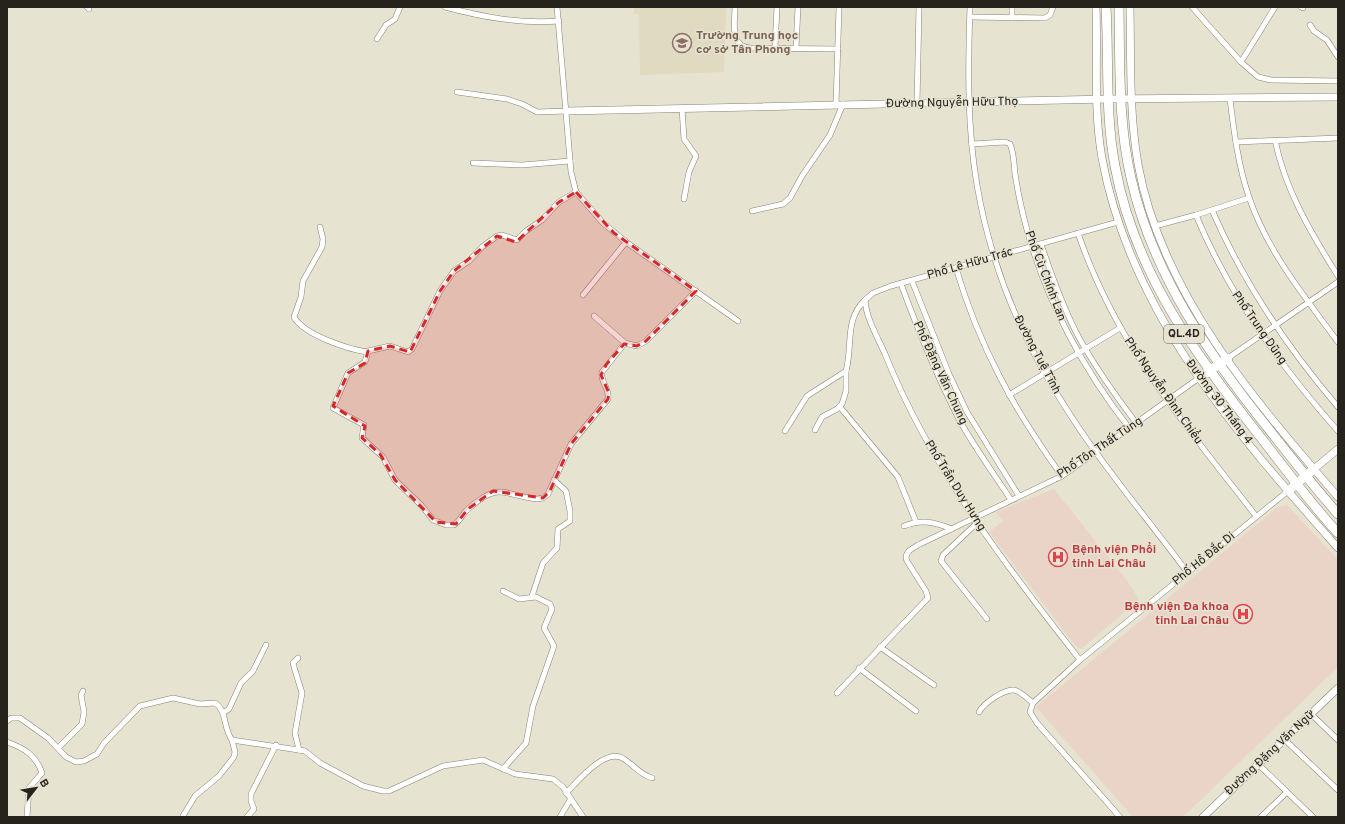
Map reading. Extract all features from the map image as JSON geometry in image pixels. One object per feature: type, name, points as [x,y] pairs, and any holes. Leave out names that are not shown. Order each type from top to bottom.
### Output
[{"type":"highway","name":"QL.4D","points":[[1106,7],[1109,52],[1108,99]]},
{"type":"highway","name":"QL.4D","points":[[1119,7],[1121,99]]},
{"type":"highway","name":"Đường 30 Tháng 4","points":[[1108,99],[1110,131],[1115,167],[1132,230],[1148,271],[1168,308],[1210,371],[1297,484],[1338,533]]},
{"type":"highway","name":"Đường 30 Tháng 4","points":[[1121,99],[1127,158],[1135,195],[1151,227],[1174,294],[1219,364],[1306,476],[1338,514]]},
{"type":"highway","points":[[1199,378],[1228,358]]},
{"type":"highway","points":[[1288,491],[1314,469]]},
{"type":"street","points":[[378,39],[386,25],[395,19],[400,7]]},
{"type":"street","points":[[445,7],[503,20],[559,22]]},
{"type":"street","points":[[557,7],[567,111],[570,161],[572,179],[576,192],[593,214],[626,242],[738,321]]},
{"type":"street","points":[[735,7],[735,35],[737,43],[745,48],[838,49]]},
{"type":"street","points":[[775,48],[777,7]]},
{"type":"street","points":[[796,48],[798,7]]},
{"type":"street","points":[[752,211],[783,204],[790,198],[802,176],[830,135],[839,105],[839,7]]},
{"type":"street","points":[[917,104],[919,7]]},
{"type":"street","name":"Đường Tuệ Tĩnh","points":[[970,7],[970,103],[972,144],[982,210],[994,256],[1021,328],[1044,374],[1070,416],[1096,453],[1188,572]]},
{"type":"street","points":[[1012,7],[1012,18]]},
{"type":"street","points":[[970,17],[1045,18],[1050,15],[1053,7]]},
{"type":"street","name":"QL.4D","points":[[1096,7],[1097,99]]},
{"type":"street","name":"QL.4D","points":[[1130,7],[1132,99]]},
{"type":"street","points":[[1192,7],[1253,74],[1264,79],[1338,81]]},
{"type":"street","points":[[1241,62],[1275,7]]},
{"type":"street","points":[[1310,25],[1314,31],[1327,40],[1338,57]]},
{"type":"street","points":[[457,92],[507,99],[522,104],[537,112],[567,111]]},
{"type":"street","name":"Đường Nguyễn Hữu Thọ","points":[[567,111],[1097,99],[1338,97]]},
{"type":"street","name":"Đường 30 Tháng 4","points":[[1097,99],[1101,156],[1118,222],[1154,307],[1199,378],[1240,432],[1288,491],[1338,548]]},
{"type":"street","name":"Đường 30 Tháng 4","points":[[1132,99],[1138,164],[1151,227],[1192,305],[1228,358],[1258,400],[1338,497]]},
{"type":"street","points":[[1230,99],[1236,142],[1249,198],[1271,245],[1338,342]]},
{"type":"street","points":[[682,108],[684,139],[696,156],[689,172],[684,199]]},
{"type":"street","points":[[1236,142],[1338,138]]},
{"type":"street","points":[[1275,140],[1281,167],[1297,207],[1338,276]]},
{"type":"street","name":"Phố Cù Chính Lan","points":[[972,144],[1005,142],[1010,144],[1021,207],[1032,247],[1052,298],[1079,353],[1104,394],[1130,429]]},
{"type":"street","points":[[473,163],[522,165],[570,161]]},
{"type":"street","points":[[320,227],[323,239],[322,247],[303,281],[301,296],[294,317],[300,324],[322,338],[367,352],[372,349],[390,346],[410,351],[440,291],[454,271],[469,261],[478,250],[497,236],[502,235],[517,240],[526,231],[542,220],[559,202],[576,192]]},
{"type":"street","points":[[1151,227],[1196,215],[1249,198]]},
{"type":"street","name":"Phố Trung Dũng","points":[[1212,210],[1236,262],[1275,325],[1338,407]]},
{"type":"street","name":"Phố Trung Dũng","points":[[1196,215],[1229,285],[1262,334],[1307,394],[1338,431]]},
{"type":"street","name":"Phố Lê Hữu Trác","points":[[865,300],[870,295],[901,284],[994,256],[1032,247],[1118,222]]},
{"type":"street","name":"Phố Nguyễn Đình Chiểu","points":[[1078,233],[1097,284],[1120,328],[1168,401],[1256,516]]},
{"type":"street","points":[[583,295],[626,242]]},
{"type":"street","name":"Phố Cù Chính Lan","points":[[1041,244],[1064,306],[1085,349],[1136,424]]},
{"type":"street","points":[[956,268],[974,323],[994,368],[1042,449],[1062,476]]},
{"type":"street","name":"Phố Đặng Văn Chung","points":[[912,281],[957,391],[982,438],[1019,496]]},
{"type":"street","points":[[1228,358],[1338,282]]},
{"type":"street","name":"Phố Đặng Văn Chung","points":[[901,284],[917,327],[948,396],[972,442],[1012,500]]},
{"type":"street","points":[[594,316],[625,343],[634,347],[646,341],[696,291]]},
{"type":"street","points":[[840,408],[846,391],[846,371],[850,327],[856,311],[865,300]]},
{"type":"street","name":"Phố Trần Duy Hưng","points":[[865,300],[874,327],[907,405],[929,445],[975,521],[1034,602],[1080,660]]},
{"type":"street","points":[[1009,395],[1120,328]]},
{"type":"street","points":[[367,352],[365,362],[347,375],[332,408],[364,425],[362,438],[380,454],[396,480],[422,506],[433,520],[446,525],[456,524],[468,509],[493,491],[500,490],[533,499],[543,498],[550,491],[571,444],[608,399],[609,393],[601,378],[602,372],[625,343]]},
{"type":"street","points":[[785,431],[807,396],[846,371]]},
{"type":"street","name":"Phố Tôn Thất Tùng","points":[[880,647],[928,598],[928,594],[907,561],[906,555],[920,544],[952,529],[975,521],[1019,496],[1062,476],[1130,429],[1199,378]]},
{"type":"street","points":[[948,396],[957,391]]},
{"type":"street","points":[[815,430],[824,414],[840,408]]},
{"type":"street","points":[[840,408],[898,477],[916,522]]},
{"type":"street","points":[[1314,469],[1338,449]]},
{"type":"street","points":[[532,596],[544,563],[556,548],[558,529],[571,518],[567,494],[554,480]]},
{"type":"street","name":"Phố Hồ Đắc Di","points":[[1031,705],[1080,660],[1288,491]]},
{"type":"street","points":[[904,526],[916,522],[929,521],[952,529]]},
{"type":"street","points":[[975,521],[943,554],[941,561],[986,619]]},
{"type":"street","points":[[503,591],[519,599],[532,596],[552,606],[544,628],[553,642],[554,649],[537,692],[526,743],[503,769]]},
{"type":"street","points":[[223,713],[229,709],[241,684],[253,671],[266,645]]},
{"type":"street","points":[[837,693],[880,647],[934,685]]},
{"type":"street","points":[[298,658],[293,663],[302,693],[295,733],[299,750]]},
{"type":"street","points":[[859,668],[916,711]]},
{"type":"street","name":"Đường Đặng Văn Ngữ","points":[[1205,816],[1338,688]]},
{"type":"street","points":[[979,712],[988,702],[1012,690],[1017,691],[1031,705],[1030,712],[1037,724],[1120,817]]},
{"type":"street","points":[[58,748],[82,724],[84,712],[81,695],[83,691]]},
{"type":"street","points":[[7,721],[11,718],[20,718],[44,735],[71,761],[84,761],[93,758],[135,709],[140,706],[169,699],[200,704],[214,703],[220,706],[223,713],[225,728],[232,740],[235,752],[234,757],[219,776],[195,796],[183,816]]},
{"type":"street","points":[[1311,714],[1338,740]]},
{"type":"street","points":[[232,740],[276,745],[299,750],[310,754],[320,763],[363,786],[382,792],[389,791],[447,764],[479,760],[516,774],[553,779],[566,793],[583,817]]},
{"type":"street","points":[[1284,740],[1338,790]]},
{"type":"street","points":[[7,742],[29,752],[37,762],[42,773],[29,788],[27,817]]},
{"type":"street","points":[[247,817],[254,809],[251,801],[251,794],[276,745]]},
{"type":"street","points":[[566,793],[591,767],[613,758],[624,759],[642,775],[652,778]]},
{"type":"street","points":[[1258,764],[1313,817]]},
{"type":"street","points":[[1261,817],[1287,792]]},
{"type":"street","points":[[560,817],[570,800]]},
{"type":"highlighted area","points":[[576,192],[614,233],[696,291],[646,341],[637,346],[624,344],[606,365],[601,375],[609,393],[608,399],[571,444],[550,491],[543,498],[493,491],[468,509],[456,524],[436,522],[395,480],[380,454],[362,438],[365,426],[333,406],[348,373],[365,363],[368,351],[390,346],[410,352],[440,291],[454,271],[497,236],[516,242],[559,202]]},
{"type":"shaded area","name":"Trường Trung học cơ sở Tân Phong","points":[[634,7],[726,7],[724,72],[640,75],[639,14],[634,14]]},
{"type":"shaded area","name":"Bệnh viện Phổi tỉnh Lai Châu","points":[[1054,489],[1128,582],[1139,600],[1081,649],[1075,645],[989,532],[1003,521],[996,512]]},
{"type":"shaded area","name":"Bệnh viện Đa khoa tỉnh Lai Châu","points":[[1287,505],[1338,560],[1338,667],[1183,817],[1133,817],[1036,707],[1278,507]]},
{"type":"place","name":"Trường Trung học cơ sở Tân Phong","points":[[682,43]]},
{"type":"place","name":"Bệnh viện Phổi tỉnh Lai Châu","points":[[1058,557]]},
{"type":"place","name":"Bệnh viện Đa khoa tỉnh Lai Châu","points":[[1243,614]]}]
